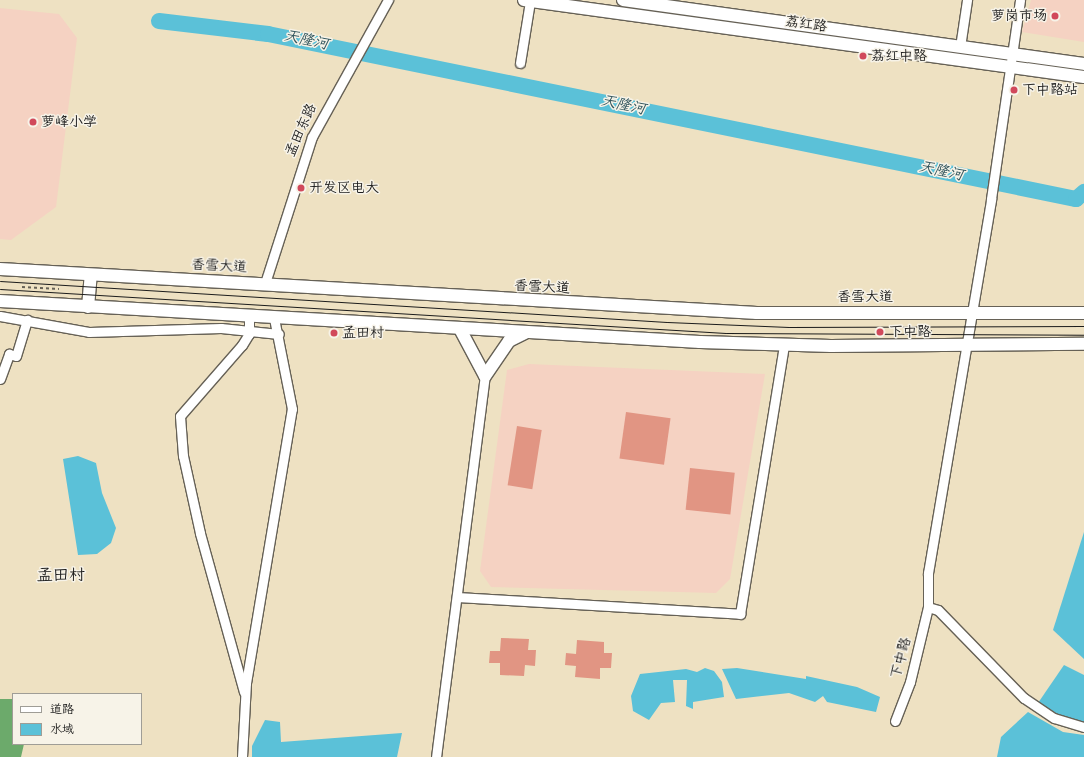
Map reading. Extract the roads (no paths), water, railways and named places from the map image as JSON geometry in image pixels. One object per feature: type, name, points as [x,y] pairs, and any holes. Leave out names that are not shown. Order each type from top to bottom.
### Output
[{"type":"main road","name":"荔红路","points":[[528,0],[1084,77]]},
{"type":"main road","name":"荔红路","points":[[623,0],[1084,64]]},
{"type":"main road","name":"香雪大道","points":[[0,269],[265,283],[699,310],[1084,313]]},
{"type":"main road","points":[[88,307],[91,275]]},
{"type":"main road","points":[[0,301],[526,333],[784,345],[967,346],[1084,344]]},
{"type":"main road","points":[[460,328],[485,376],[509,341],[526,333]]},
{"type":"street","name":"孟田东路","points":[[265,283],[305,152],[330,100],[369,39],[372,27],[388,0]]},
{"type":"street","points":[[520,63],[528,0]]},
{"type":"street","points":[[960,47],[966,0]]},
{"type":"street","name":"下中路","points":[[895,721],[910,682],[928,607],[928,573],[991,199],[1020,0]]},
{"type":"street","points":[[0,316],[89,332],[221,328],[279,334]]},
{"type":"street","points":[[246,697],[200,533],[183,456],[180,416],[211,384],[249,331],[249,316]]},
{"type":"street","points":[[242,757],[246,697],[264,560],[292,409],[279,334],[274,318]]},
{"type":"street","points":[[0,380],[9,354],[16,356],[27,320]]},
{"type":"street","points":[[457,597],[740,614],[784,345]]},
{"type":"street","points":[[436,757],[485,376]]},
{"type":"street","points":[[928,607],[938,610],[1024,698],[1054,718],[1084,727]]},
{"type":"water","points":[[78,456],[96,463],[102,493],[116,528],[111,543],[97,554],[78,555],[63,459]]},
{"type":"water","points":[[1084,532],[1084,659],[1053,630]]},
{"type":"water","points":[[1064,665],[1084,675],[1084,722],[1065,719],[1038,703]]},
{"type":"water","points":[[705,668],[714,671],[722,682],[724,697],[693,702],[693,709],[686,706],[687,680],[673,680],[675,702],[661,703],[649,720],[633,711],[631,696],[640,674],[686,669],[697,672]]},
{"type":"water","points":[[737,668],[806,679],[806,676],[857,687],[880,697],[876,712],[827,702],[823,696],[815,702],[789,693],[736,699],[722,669]]},
{"type":"water","points":[[1028,712],[1063,732],[1084,735],[1084,757],[997,757],[1001,737]]},
{"type":"water","points":[[265,720],[280,722],[281,742],[402,733],[397,757],[252,757],[252,746]]},
{"type":"waterway","name":"天隆河","points":[[159,21],[268,34],[1076,199],[1084,192]]},
{"type":"tram line","points":[[0,281],[667,322],[789,327],[1084,326]]},
{"type":"tram line","points":[[0,289],[726,333],[1084,335]]},
{"type":"place","name":"萝岗市场","points":[[1055,16]]},
{"type":"place","name":"荔红中路","points":[[863,56]]},
{"type":"place","name":"下中路站","points":[[1014,90]]},
{"type":"place","name":"萝峰小学","points":[[33,122]]},
{"type":"place","name":"开发区电大","points":[[301,188]]},
{"type":"place","name":"下中路","points":[[880,332]]},
{"type":"place","name":"孟田村","points":[[334,333]]},
{"type":"district","name":"孟田村","points":[[61,576]]}]
